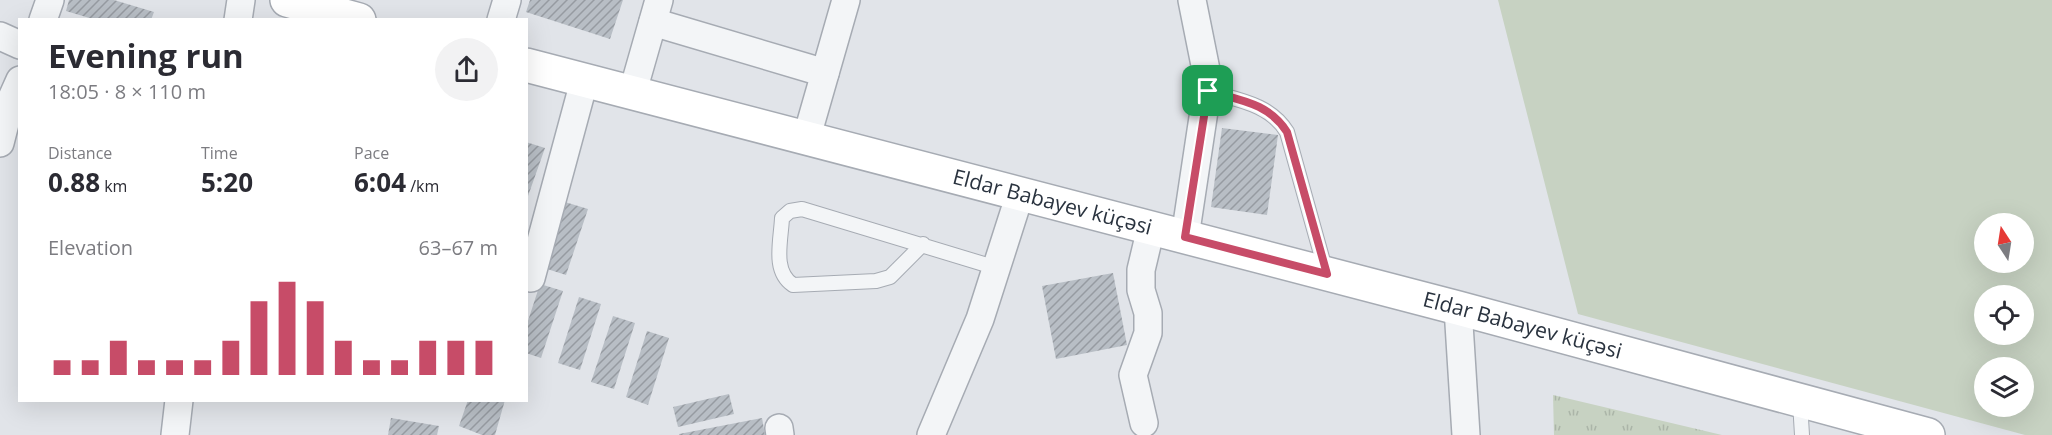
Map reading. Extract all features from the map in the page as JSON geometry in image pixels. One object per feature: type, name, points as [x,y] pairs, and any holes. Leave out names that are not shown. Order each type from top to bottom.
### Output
[{"type":"street","points":[[44,18],[50,0]]},
{"type":"street","points":[[238,18],[241,0]]},
{"type":"street","points":[[287,0],[345,18]]},
{"type":"street","points":[[502,18],[507,0]]},
{"type":"street","points":[[807,136],[846,0]]},
{"type":"street","points":[[1185,237],[1208,91],[1192,0]]},
{"type":"street","points":[[633,91],[656,11],[825,73]]},
{"type":"street","points":[[0,36],[18,44]]},
{"type":"street","name":"Eldar Babayev küçəsi","points":[[528,65],[807,136],[1928,435]]},
{"type":"street","points":[[531,278],[585,78]]},
{"type":"street","points":[[0,143],[11,100],[18,84]]},
{"type":"street","points":[[931,435],[962,364],[997,268],[1020,194]]},
{"type":"street","points":[[1144,423],[1133,375],[1148,333],[1148,313],[1141,290],[1141,270],[1150,228]]},
{"type":"street","points":[[1458,308],[1466,435]]},
{"type":"street","points":[[175,435],[179,402]]},
{"type":"lane","points":[[1208,91],[1266,109],[1278,118],[1287,132],[1327,274]]},
{"type":"lane","points":[[923,244],[890,277],[876,281],[794,285],[783,279],[780,268],[782,218],[790,211],[802,209],[923,244],[997,268]]},
{"type":"lane","points":[[1800,402],[1802,435]]},
{"type":"green space","points":[[1498,0],[2052,0],[2052,435],[2025,435],[1578,314]]},
{"type":"green space","points":[[1553,395],[1722,435],[1554,435]]},
{"type":"building","points":[[69,0],[114,0],[154,12],[152,18],[89,18],[66,11]]},
{"type":"building","points":[[530,0],[623,0],[610,39],[526,12]]},
{"type":"building","points":[[1222,128],[1278,135],[1267,215],[1211,207]]},
{"type":"building","points":[[528,143],[545,148],[528,196]]},
{"type":"building","points":[[565,202],[588,209],[566,275],[544,268]]},
{"type":"building","points":[[1113,273],[1127,345],[1056,359],[1042,286]]},
{"type":"building","points":[[540,284],[563,291],[541,358],[528,354],[528,321]]},
{"type":"building","points":[[579,297],[601,304],[580,370],[558,363]]},
{"type":"building","points":[[613,316],[635,323],[614,389],[591,382]]},
{"type":"building","points":[[647,331],[669,338],[648,405],[626,397]]},
{"type":"building","points":[[729,394],[734,414],[678,427],[673,407]]},
{"type":"building","points":[[467,402],[504,402],[495,435],[482,435],[459,426]]},
{"type":"building","points":[[391,418],[439,426],[437,435],[388,435]]},
{"type":"building","points":[[762,418],[765,435],[679,435],[679,434]]},
{"type":"route","points":[[1208,91],[1266,109],[1278,118],[1287,132],[1327,274],[1185,237],[1208,91]]}]
